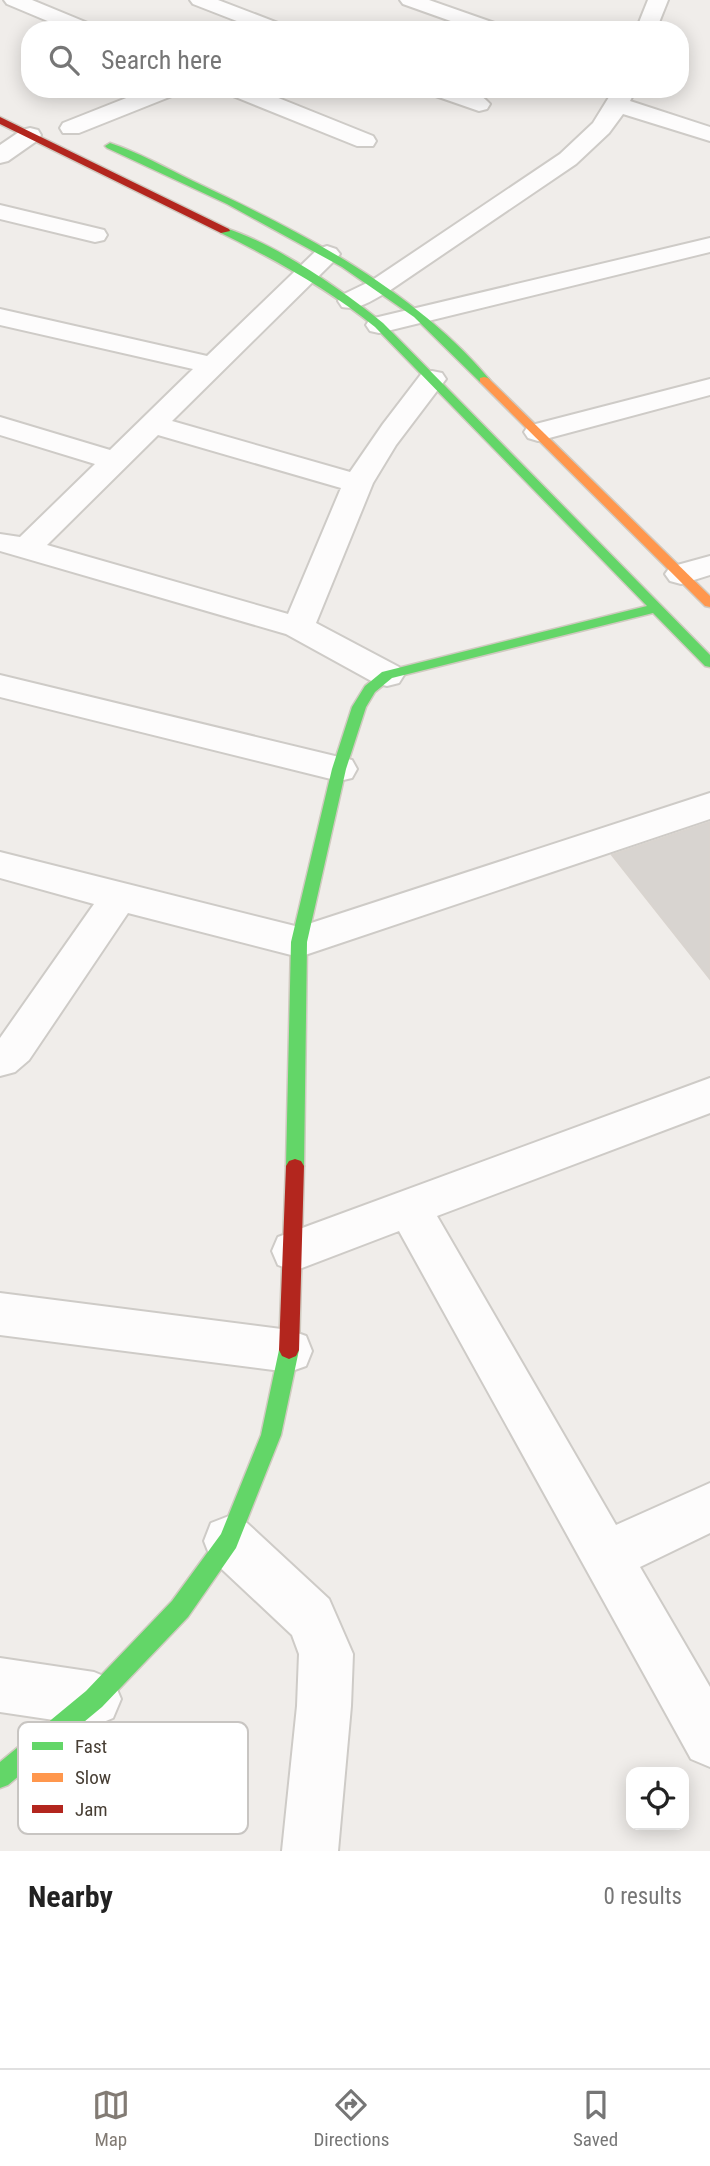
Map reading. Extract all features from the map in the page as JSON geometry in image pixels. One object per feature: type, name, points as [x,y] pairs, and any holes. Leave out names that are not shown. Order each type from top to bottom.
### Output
[{"type":"street","points":[[14,0],[66,21]]},
{"type":"street","points":[[200,0],[255,21]]},
{"type":"street","points":[[410,0],[470,21]]},
{"type":"street","points":[[631,0],[656,4],[649,21]]},
{"type":"street","points":[[61,124],[141,98]]},
{"type":"street","points":[[258,98],[365,141]]},
{"type":"street","points":[[463,98],[479,104]]},
{"type":"street","points":[[351,301],[380,286],[561,165],[600,129],[620,98]]},
{"type":"street","points":[[623,98],[710,134]]},
{"type":"street","points":[[0,120],[318,263],[380,286],[418,314],[538,432],[695,570],[710,603]]},
{"type":"street","points":[[61,124],[185,180],[318,263],[351,301],[379,325],[710,663]]},
{"type":"street","points":[[0,156],[30,135]]},
{"type":"street","points":[[0,212],[95,235]]},
{"type":"street","points":[[379,325],[710,245]]},
{"type":"street","points":[[13,544],[153,425],[318,263]]},
{"type":"street","points":[[0,317],[215,366]]},
{"type":"street","points":[[298,627],[313,598],[359,484],[397,423],[432,379]]},
{"type":"street","points":[[538,432],[710,387]]},
{"type":"street","points":[[153,425],[359,484]]},
{"type":"street","points":[[0,426],[114,460]]},
{"type":"street","points":[[13,544],[298,627],[387,676]]},
{"type":"street","points":[[66,1722],[94,1699],[180,1609],[229,1541],[271,1435],[289,1351],[294,1251],[299,942],[338,769],[359,707],[370,689],[387,676],[657,608]]},
{"type":"street","points":[[0,686],[338,769]]},
{"type":"street","points":[[0,865],[275,938],[299,942],[710,806]]},
{"type":"street","points":[[0,1060],[15,1049],[29,1031],[119,896]]},
{"type":"street","points":[[294,1251],[710,1095]]},
{"type":"street","points":[[409,1208],[710,1740]]},
{"type":"street","points":[[0,1314],[289,1351]]},
{"type":"street","points":[[606,1557],[710,1507]]},
{"type":"street","points":[[229,1541],[311,1617],[326,1654],[324,1706],[310,1851]]},
{"type":"street","points":[[0,1685],[94,1699]]},
{"type":"street","points":[[0,1777],[18,1762]]},
{"type":"building","points":[[710,822],[710,979],[612,855]]},
{"type":"traffic: fast","points":[[110,146],[230,202],[346,265],[418,315],[484,380]]},
{"type":"traffic: fast","points":[[225,231],[305,273],[342,296],[379,325],[710,663]]},
{"type":"traffic: fast","points":[[295,1166],[299,942],[339,769],[359,707],[370,689],[387,675],[657,608]]},
{"type":"traffic: fast","points":[[66,1722],[94,1699],[180,1609],[229,1541],[271,1435],[289,1350]]},
{"type":"traffic: fast","points":[[0,1777],[18,1762]]},
{"type":"traffic: slow","points":[[484,380],[710,603]]},
{"type":"traffic: jam","points":[[0,120],[225,231]]},
{"type":"traffic: jam","points":[[289,1350],[295,1166]]}]
